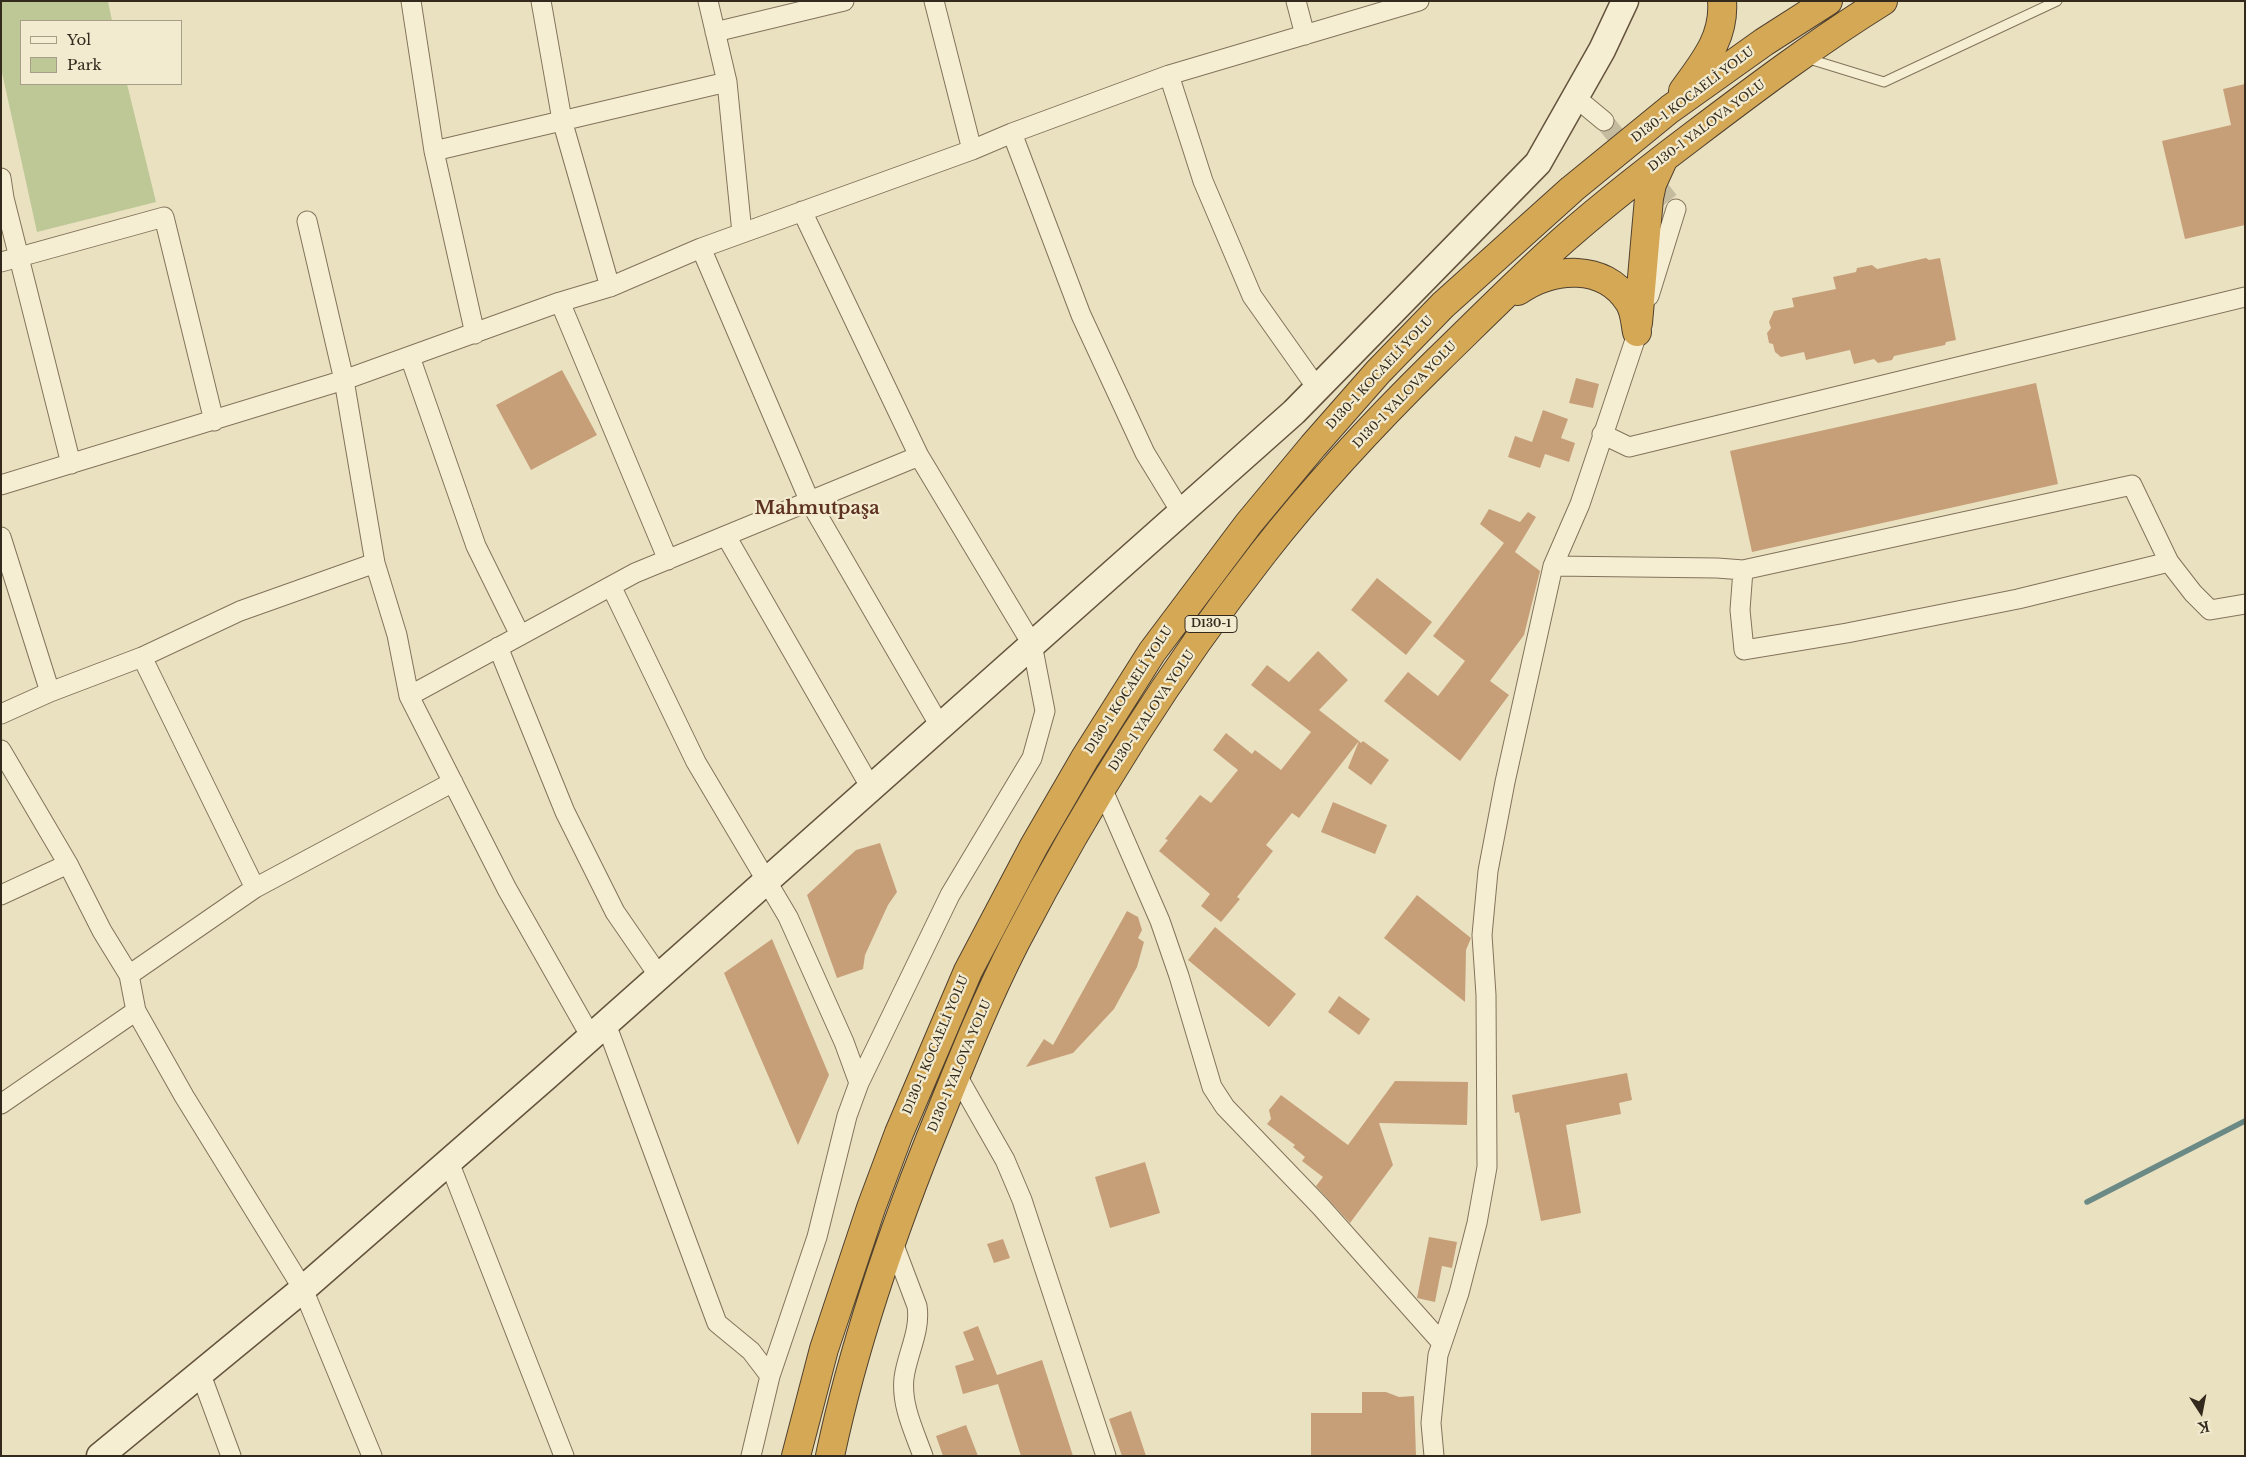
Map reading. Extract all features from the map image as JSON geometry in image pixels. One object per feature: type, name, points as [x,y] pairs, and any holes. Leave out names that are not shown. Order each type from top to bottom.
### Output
[{"type":"highway","points":[[1670,109],[1713,50],[1723,13],[1722,1]]},
{"type":"highway","name":"D130-1 KOCAELİ YOLU","points":[[796,1456],[824,1349],[871,1208],[899,1133],[968,971],[1034,846],[1071,782],[1152,652],[1249,523],[1313,446],[1378,372],[1443,305],[1572,189],[1670,109],[1764,42],[1828,1]]},
{"type":"highway","name":"D130-1 YALOVA YOLU","points":[[830,1456],[854,1360],[892,1240],[917,1170],[986,1004],[1014,944],[1102,788],[1151,710],[1261,555],[1297,511],[1352,450],[1486,313],[1553,249],[1664,158],[1798,56],[1883,1]]},
{"type":"highway","points":[[1637,332],[1649,198],[1652,184],[1664,158]]},
{"type":"highway","points":[[1486,313],[1528,284],[1549,277],[1590,273],[1608,281],[1630,303],[1637,332]]},
{"type":"main road","points":[[100,1456],[303,1289],[598,1030],[1294,412],[1538,163],[1602,50],[1625,1]]},
{"type":"street","points":[[412,1],[434,151],[474,334]]},
{"type":"street","points":[[541,1],[562,120],[610,287]]},
{"type":"street","points":[[708,1],[727,82],[742,233]]},
{"type":"street","points":[[715,32],[844,1]]},
{"type":"street","points":[[934,1],[972,150]]},
{"type":"street","points":[[1296,1],[1305,35]]},
{"type":"street","points":[[1,485],[344,380],[560,302],[610,287],[701,248],[972,150],[1012,133],[1169,75],[1419,1]]},
{"type":"street","points":[[1169,75],[1202,181],[1252,296],[1317,388]]},
{"type":"street","points":[[434,151],[727,82]]},
{"type":"street","points":[[1575,97],[1604,121]]},
{"type":"street","points":[[1012,133],[1081,315],[1145,453],[1181,512]]},
{"type":"street","points":[[1,178],[10,260],[71,464]]},
{"type":"street","points":[[1434,1456],[1431,1423],[1438,1355],[1459,1293],[1477,1223],[1487,1167],[1486,995],[1482,936],[1488,872],[1505,782],[1553,566],[1580,504],[1676,209]]},
{"type":"street","points":[[751,1456],[770,1376],[817,1237],[847,1116],[859,1083],[950,895],[1032,758],[1045,711],[1032,644],[919,456],[802,210]]},
{"type":"street","points":[[10,260],[164,217],[214,421]]},
{"type":"street","points":[[307,220],[344,380],[375,564],[397,636],[409,696],[508,889],[598,1030],[717,1323],[751,1351],[770,1376]]},
{"type":"street","points":[[701,248],[810,502],[940,726]]},
{"type":"street","points":[[1602,434],[1628,447],[2245,297]]},
{"type":"street","points":[[560,302],[668,560]]},
{"type":"street","points":[[410,357],[476,546],[520,636]]},
{"type":"street","points":[[409,696],[635,573],[919,456]]},
{"type":"street","points":[[1553,566],[1743,570],[2132,486],[2169,562],[2193,593],[2210,610],[2245,604]]},
{"type":"street","points":[[726,536],[871,788]]},
{"type":"street","points":[[1,537],[50,692]]},
{"type":"street","points":[[1743,570],[1740,610],[1744,650],[1847,633],[2018,599],[2169,562]]},
{"type":"street","points":[[1,714],[50,692],[142,658],[240,611],[375,564]]},
{"type":"street","points":[[611,586],[696,762],[788,917],[844,1042],[859,1083]]},
{"type":"street","points":[[498,647],[565,812],[615,912],[659,976]]},
{"type":"street","points":[[142,658],[255,888]]},
{"type":"street","points":[[1,750],[68,864],[102,931],[129,975],[136,1011],[184,1096],[303,1289],[372,1456]]},
{"type":"street","points":[[129,975],[255,888],[452,782]]},
{"type":"street","points":[[1102,788],[1160,921],[1182,986],[1212,1087],[1225,1107],[1321,1207],[1442,1343]]},
{"type":"street","points":[[1,894],[68,864]]},
{"type":"street","points":[[1,1104],[136,1011]]},
{"type":"street","points":[[956,1074],[1005,1160],[1022,1200],[1106,1456]]},
{"type":"street","points":[[448,1162],[564,1456]]},
{"type":"street","points":[[892,1240],[918,1306],[919,1317],[904,1377],[904,1396],[912,1427],[923,1456]]},
{"type":"street","points":[[200,1372],[231,1456]]},
{"type":"lane","points":[[1798,56],[1884,82],[2057,1]]},
{"type":"green space","points":[[1,1],[108,1],[112,20],[20,20],[20,85],[127,85],[156,202],[37,232],[1,68]]},
{"type":"building","points":[[2245,84],[2245,225],[2185,239],[2162,141],[2231,125],[2223,89]]},
{"type":"building","points":[[1926,258],[1929,260],[1940,258],[1956,340],[1946,342],[1945,345],[1894,356],[1892,360],[1878,363],[1874,359],[1854,364],[1850,350],[1806,360],[1804,352],[1781,357],[1775,352],[1773,344],[1769,343],[1767,333],[1771,328],[1769,322],[1774,311],[1794,307],[1792,298],[1836,289],[1833,277],[1856,272],[1857,268],[1872,265],[1877,269]]},
{"type":"building","points":[[562,370],[597,435],[531,470],[496,405]]},
{"type":"building","points":[[1576,378],[1599,384],[1593,408],[1569,403]]},
{"type":"building","points":[[2036,383],[2058,484],[1752,552],[1730,451]]},
{"type":"building","points":[[1543,410],[1568,419],[1561,438],[1575,443],[1569,462],[1545,454],[1540,468],[1508,457],[1515,436],[1532,442]]},
{"type":"building","points":[[1489,509],[1520,522],[1528,512],[1536,517],[1515,552],[1540,571],[1524,635],[1490,681],[1509,695],[1460,761],[1384,701],[1408,672],[1438,696],[1465,661],[1433,636],[1504,543],[1480,524]]},
{"type":"building","points":[[1377,578],[1432,622],[1406,655],[1351,610]]},
{"type":"building","points":[[1318,651],[1348,680],[1319,710],[1359,741],[1299,818],[1292,813],[1266,845],[1273,851],[1237,897],[1240,899],[1221,922],[1201,906],[1210,894],[1159,851],[1168,840],[1165,839],[1200,795],[1211,803],[1238,770],[1213,750],[1226,733],[1252,754],[1255,750],[1281,770],[1311,732],[1251,685],[1267,665],[1289,682]]},
{"type":"building","points":[[1359,741],[1361,743],[1363,741],[1389,760],[1371,785],[1348,768]]},
{"type":"building","points":[[1333,802],[1387,825],[1375,854],[1321,832]]},
{"type":"building","points":[[880,843],[897,892],[888,905],[865,955],[863,969],[837,978],[807,895],[856,850]]},
{"type":"building","points":[[1417,895],[1471,938],[1466,950],[1465,1002],[1384,938]]},
{"type":"building","points":[[1127,911],[1138,917],[1142,930],[1138,938],[1144,942],[1137,967],[1114,1009],[1073,1053],[1026,1067],[1044,1039],[1053,1045]]},
{"type":"building","points":[[1215,927],[1296,994],[1269,1027],[1188,960]]},
{"type":"building","points":[[772,939],[829,1075],[798,1145],[724,973]]},
{"type":"building","points":[[1339,996],[1370,1019],[1359,1035],[1328,1012]]},
{"type":"building","points":[[1627,1073],[1632,1100],[1619,1103],[1621,1114],[1566,1125],[1581,1213],[1541,1221],[1519,1112],[1515,1113],[1512,1095]]},
{"type":"building","points":[[1395,1081],[1468,1082],[1467,1125],[1379,1123],[1393,1165],[1350,1223],[1316,1186],[1323,1177],[1302,1161],[1305,1157],[1293,1147],[1295,1145],[1267,1124],[1271,1119],[1269,1110],[1281,1095],[1348,1145]]},
{"type":"building","points":[[1145,1162],[1160,1213],[1110,1228],[1095,1177]]},
{"type":"building","points":[[1429,1237],[1457,1242],[1452,1268],[1442,1266],[1435,1302],[1417,1298]]},
{"type":"building","points":[[1003,1239],[1010,1258],[994,1263],[987,1244]]},
{"type":"building","points":[[978,1326],[997,1375],[1042,1360],[1073,1456],[1021,1456],[998,1384],[963,1394],[955,1366],[974,1360],[963,1332]]},
{"type":"building","points":[[1362,1392],[1386,1392],[1399,1397],[1414,1396],[1416,1456],[1311,1456],[1311,1413],[1362,1413]]},
{"type":"building","points":[[1131,1411],[1146,1456],[1122,1456],[1109,1419]]},
{"type":"building","points":[[966,1425],[978,1456],[943,1456],[936,1436]]},
{"type":"waterway","points":[[2087,1202],[2245,1121]]},
{"type":"tunnel","points":[[1604,121],[1676,209]]},
{"type":"district","name":"Mahmutpaşa","points":[[817,509]]}]
